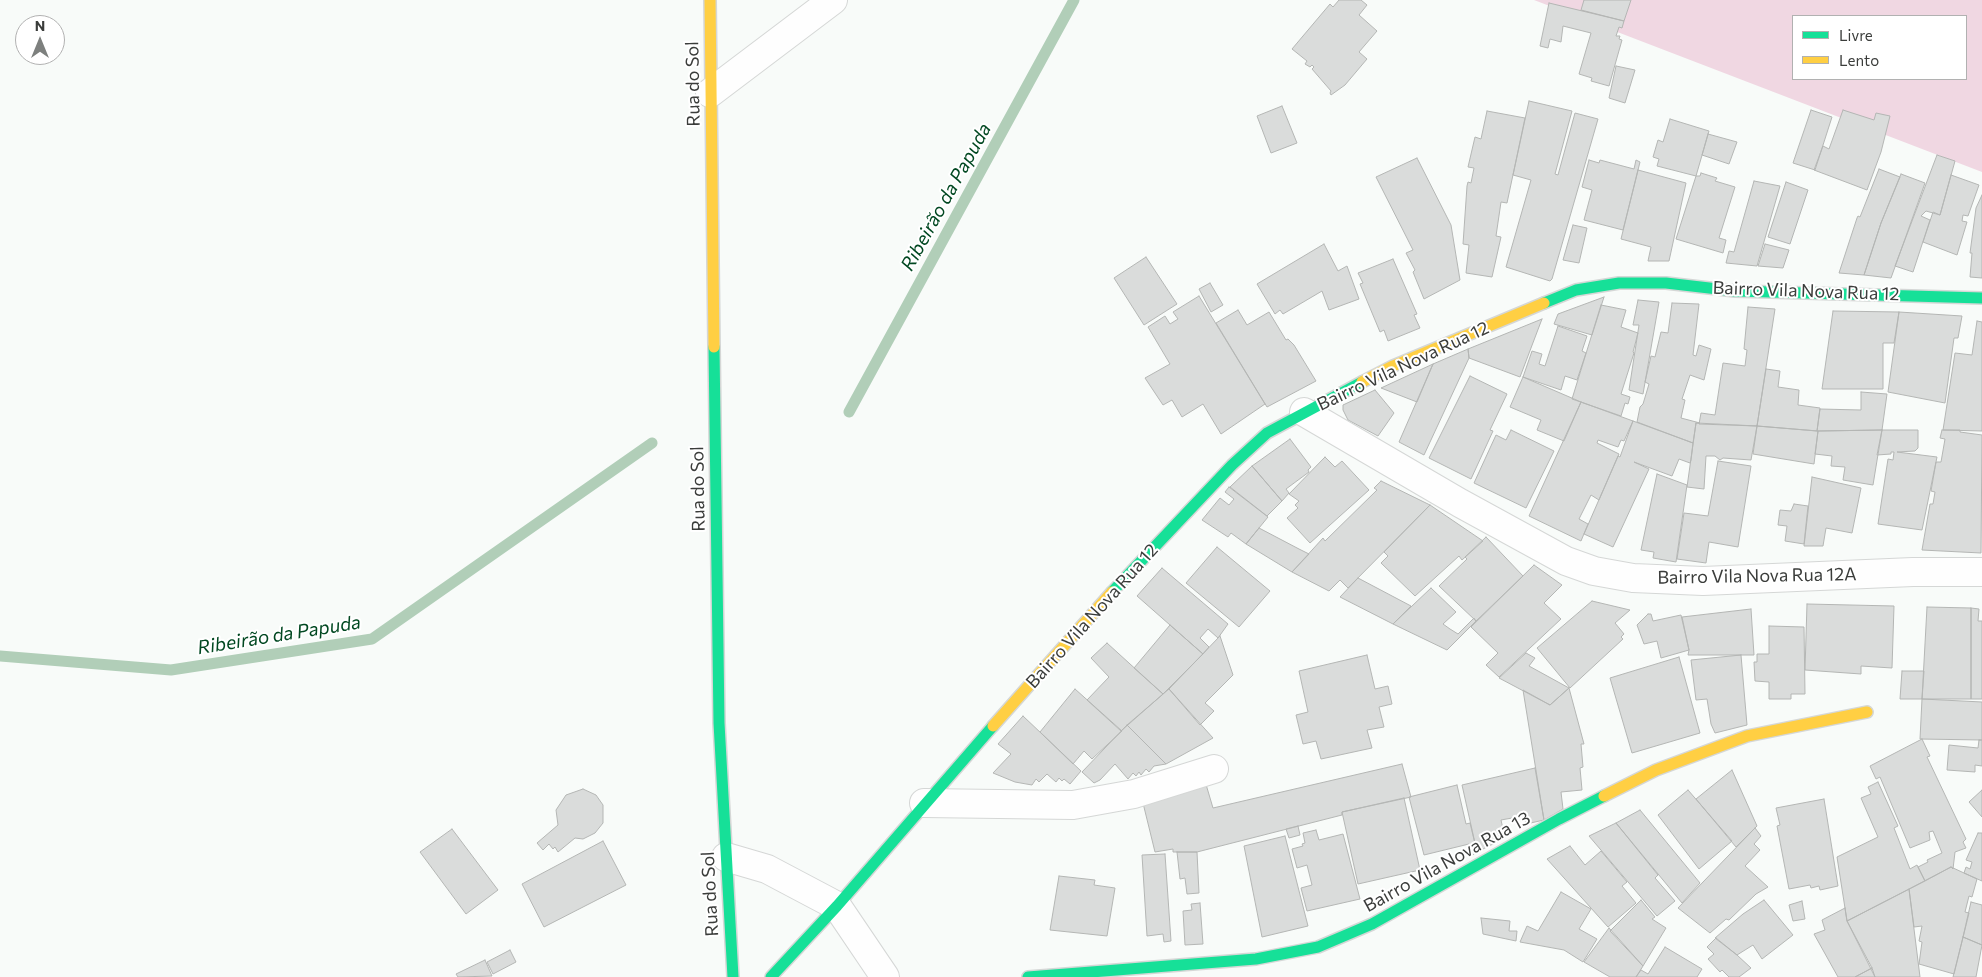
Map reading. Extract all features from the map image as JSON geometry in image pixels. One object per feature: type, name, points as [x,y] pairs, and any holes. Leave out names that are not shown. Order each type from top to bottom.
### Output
[{"type":"street","name":"Rua do Sol","points":[[710,0],[719,723],[733,977]]},
{"type":"street","points":[[710,93],[833,0]]},
{"type":"street","name":"Bairro Vila Nova Rua 12","points":[[771,977],[837,906],[924,803],[1099,606],[1232,465],[1267,433],[1304,412],[1393,366],[1576,290],[1619,283],[1666,283],[1735,291],[1982,298]]},
{"type":"street","name":"Bairro Vila Nova Rua 12A","points":[[1304,412],[1460,503],[1566,561],[1594,571],[1633,578],[1703,581],[1913,572],[1982,572]]},
{"type":"street","name":"Bairro Vila Nova Rua 13","points":[[1028,977],[1256,958],[1318,947],[1372,924],[1559,819],[1656,770],[1747,736],[1867,712]]},
{"type":"street","points":[[924,803],[1073,805],[1134,794],[1214,769]]},
{"type":"street","points":[[726,857],[767,869],[837,906],[886,977]]},
{"type":"shaded area","points":[[1534,0],[1982,0],[1982,172]]},
{"type":"building","points":[[1339,0],[1361,0],[1367,5],[1359,15],[1377,31],[1359,52],[1367,59],[1345,85],[1331,95],[1331,91],[1312,69],[1314,67],[1305,64],[1307,61],[1292,49],[1330,4],[1333,7]]},
{"type":"building","points":[[1584,0],[1631,0],[1624,21],[1581,10]]},
{"type":"building","points":[[1549,3],[1624,21],[1622,28],[1619,27],[1616,36],[1620,36],[1619,39],[1622,40],[1609,86],[1591,81],[1592,78],[1579,74],[1591,33],[1563,26],[1561,42],[1550,39],[1548,48],[1540,46]]},
{"type":"building","points":[[1616,66],[1635,70],[1625,103],[1609,98]]},
{"type":"building","points":[[1529,101],[1572,111],[1555,174],[1558,175],[1575,113],[1598,119],[1550,281],[1506,267],[1531,180],[1513,175]]},
{"type":"building","points":[[1282,106],[1297,143],[1271,153],[1257,116]]},
{"type":"building","points":[[1811,110],[1832,117],[1815,170],[1793,163]]},
{"type":"building","points":[[1843,110],[1874,120],[1876,113],[1890,116],[1881,152],[1867,190],[1814,170],[1823,146],[1829,149]]},
{"type":"building","points":[[1487,111],[1525,118],[1507,203],[1501,202],[1496,236],[1501,237],[1492,277],[1466,273],[1469,245],[1463,244],[1467,186],[1468,182],[1471,183],[1474,168],[1468,167],[1475,137],[1481,139]]},
{"type":"building","points":[[1670,119],[1709,131],[1696,176],[1657,166],[1659,159],[1653,157],[1658,140],[1663,142]]},
{"type":"building","points":[[1708,134],[1737,142],[1729,164],[1702,155]]},
{"type":"building","points":[[1937,155],[1955,161],[1940,215],[1926,211],[1921,216],[1930,220],[1913,272],[1895,266]]},
{"type":"building","points":[[1417,158],[1451,225],[1460,280],[1424,299],[1413,272],[1415,270],[1406,253],[1413,250],[1376,177]]},
{"type":"building","points":[[1589,160],[1599,163],[1600,160],[1634,169],[1636,160],[1640,162],[1623,230],[1584,220],[1592,190],[1582,187]]},
{"type":"building","points":[[1879,169],[1900,177],[1881,223],[1864,275],[1839,273],[1857,218],[1858,216],[1860,217]]},
{"type":"building","points":[[1638,170],[1686,183],[1669,261],[1648,261],[1651,247],[1621,239]]},
{"type":"building","points":[[1701,173],[1717,178],[1715,181],[1735,187],[1719,238],[1726,240],[1723,253],[1676,239],[1696,176],[1700,176]]},
{"type":"building","points":[[1901,174],[1925,183],[1891,278],[1864,275],[1881,223]]},
{"type":"building","points":[[1951,175],[1979,185],[1968,216],[1963,215],[1962,221],[1967,222],[1957,255],[1923,242],[1933,212],[1940,215]]},
{"type":"building","points":[[1754,181],[1780,186],[1757,266],[1726,263],[1729,251],[1734,252]]},
{"type":"building","points":[[1786,182],[1808,190],[1790,244],[1768,237]]},
{"type":"building","points":[[1982,195],[1982,278],[1970,277],[1972,253],[1970,253],[1976,208]]},
{"type":"building","points":[[1573,225],[1587,228],[1579,263],[1563,260]]},
{"type":"building","points":[[1324,244],[1338,271],[1347,266],[1359,299],[1329,310],[1322,291],[1283,314],[1280,310],[1275,314],[1257,284]]},
{"type":"building","points":[[1765,244],[1789,250],[1783,268],[1758,266]]},
{"type":"building","points":[[1146,257],[1177,304],[1144,325],[1114,278]]},
{"type":"building","points":[[1393,259],[1417,314],[1414,315],[1420,328],[1388,341],[1384,330],[1380,332],[1360,284],[1363,283],[1358,273]]},
{"type":"building","points":[[1210,283],[1223,305],[1211,312],[1199,289]]},
{"type":"building","points":[[1199,296],[1265,404],[1221,434],[1203,404],[1182,417],[1172,400],[1163,405],[1145,378],[1170,364],[1148,327],[1165,316],[1170,324],[1178,319],[1173,312]]},
{"type":"building","points":[[1604,297],[1592,335],[1554,324],[1558,314]]},
{"type":"building","points":[[1638,300],[1659,302],[1643,394],[1629,390],[1639,325],[1633,325]]},
{"type":"building","points":[[1672,303],[1699,304],[1693,355],[1696,356],[1699,345],[1711,349],[1704,380],[1690,375],[1682,399],[1685,400],[1681,418],[1700,423],[1696,423],[1693,443],[1637,422],[1640,407],[1643,404],[1649,384],[1645,382],[1651,356],[1655,357],[1661,332],[1668,333]]},
{"type":"building","points":[[1601,305],[1626,310],[1621,327],[1638,333],[1634,353],[1621,394],[1630,397],[1628,404],[1625,403],[1621,416],[1572,399]]},
{"type":"building","points":[[1748,307],[1775,309],[1757,426],[1699,424],[1701,413],[1715,415],[1723,363],[1745,366],[1747,350],[1744,349]]},
{"type":"building","points":[[1238,310],[1247,325],[1269,312],[1286,340],[1288,339],[1294,345],[1316,381],[1267,407],[1216,323]]},
{"type":"building","points":[[1833,311],[1899,312],[1894,343],[1883,343],[1883,389],[1822,389]]},
{"type":"building","points":[[1899,312],[1962,316],[1958,338],[1954,338],[1945,403],[1888,392]]},
{"type":"building","points":[[1542,319],[1520,377],[1469,358],[1468,349]]},
{"type":"building","points":[[1977,321],[1982,322],[1982,431],[1943,430],[1955,353],[1972,355]]},
{"type":"building","points":[[1558,326],[1587,336],[1582,351],[1586,353],[1577,380],[1565,376],[1561,390],[1523,377],[1532,351],[1542,354],[1539,364],[1545,366]]},
{"type":"building","points":[[1468,349],[1469,358],[1424,455],[1399,442],[1433,364]]},
{"type":"building","points":[[1433,364],[1417,402],[1381,388]]},
{"type":"building","points":[[1766,369],[1780,371],[1778,387],[1799,390],[1798,405],[1820,408],[1817,431],[1757,426]]},
{"type":"building","points":[[1470,376],[1507,394],[1490,430],[1493,431],[1471,479],[1429,458]]},
{"type":"building","points":[[1523,377],[1581,402],[1564,441],[1537,430],[1541,420],[1510,407]]},
{"type":"building","points":[[1375,390],[1394,413],[1378,436],[1348,420],[1343,410],[1343,405]]},
{"type":"building","points":[[1861,392],[1887,394],[1882,430],[1817,431],[1820,409],[1861,410]]},
{"type":"building","points":[[1581,402],[1633,421],[1624,441],[1621,440],[1618,447],[1598,440],[1597,443],[1619,454],[1599,500],[1591,495],[1579,519],[1588,524],[1581,541],[1529,516]]},
{"type":"building","points":[[1633,421],[1693,443],[1691,460],[1690,463],[1679,459],[1672,476],[1634,462],[1649,469],[1613,547],[1584,534],[1618,456],[1620,457]]},
{"type":"building","points":[[1696,423],[1757,426],[1751,460],[1723,458],[1720,460],[1715,456],[1706,456],[1704,489],[1687,487]]},
{"type":"building","points":[[1757,426],[1818,431],[1814,464],[1753,454]]},
{"type":"building","points":[[1511,430],[1554,451],[1526,508],[1474,483],[1496,435],[1506,440]]},
{"type":"building","points":[[1882,430],[1918,430],[1918,448],[1915,451],[1897,452],[1937,457],[1922,530],[1878,524],[1888,459],[1893,460],[1894,452],[1877,455]]},
{"type":"building","points":[[1882,430],[1873,485],[1843,480],[1845,467],[1831,466],[1832,456],[1815,454],[1818,431]]},
{"type":"building","points":[[1942,430],[1960,430],[1960,432],[1982,435],[1981,553],[1922,550],[1930,504],[1933,504],[1935,492],[1931,491],[1936,462],[1941,462],[1945,439],[1940,438]]},
{"type":"building","points":[[1290,439],[1311,467],[1308,470],[1309,472],[1286,489],[1289,493],[1282,501],[1252,466]]},
{"type":"building","points":[[1325,457],[1335,467],[1342,461],[1369,490],[1310,543],[1287,518],[1298,508],[1295,505],[1299,501],[1289,494]]},
{"type":"building","points":[[1718,461],[1751,466],[1738,547],[1709,542],[1706,563],[1677,559],[1684,513],[1708,516]]},
{"type":"building","points":[[1252,466],[1282,501],[1267,516],[1230,487]]},
{"type":"building","points":[[1657,474],[1687,485],[1676,562],[1653,558],[1654,552],[1641,550]]},
{"type":"building","points":[[1812,477],[1861,488],[1852,533],[1826,528],[1823,546],[1804,546]]},
{"type":"building","points":[[1381,481],[1430,505],[1348,588],[1340,580],[1329,591],[1292,572],[1323,538],[1325,541],[1377,490],[1374,488]]},
{"type":"building","points":[[1229,487],[1268,517],[1246,544],[1231,533],[1228,537],[1202,520],[1220,498],[1229,505],[1234,499],[1225,492]]},
{"type":"building","points":[[1794,504],[1808,506],[1804,544],[1785,541],[1787,526],[1778,525],[1780,510],[1791,511]]},
{"type":"building","points":[[1430,505],[1483,541],[1462,560],[1459,556],[1415,596],[1381,563],[1388,556],[1384,552]]},
{"type":"building","points":[[1259,528],[1309,554],[1292,572],[1246,544]]},
{"type":"building","points":[[1486,537],[1523,576],[1476,621],[1439,586],[1467,559],[1465,557]]},
{"type":"building","points":[[1217,547],[1270,591],[1239,627],[1186,583]]},
{"type":"building","points":[[1534,565],[1562,585],[1544,603],[1561,619],[1499,677],[1486,665],[1498,653],[1471,627]]},
{"type":"building","points":[[1162,568],[1228,624],[1218,638],[1208,629],[1200,638],[1209,647],[1203,654],[1137,596]]},
{"type":"building","points":[[1358,578],[1411,606],[1393,624],[1340,597]]},
{"type":"building","points":[[1431,588],[1456,612],[1443,624],[1458,634],[1474,618],[1476,621],[1447,650],[1393,624]]},
{"type":"building","points":[[1592,601],[1630,610],[1615,623],[1624,634],[1621,637],[1623,639],[1570,688],[1537,648]]},
{"type":"building","points":[[1807,604],[1894,606],[1892,668],[1861,666],[1861,674],[1805,670]]},
{"type":"building","points":[[1927,607],[1971,608],[1971,699],[1922,699]]},
{"type":"building","points":[[1971,608],[1979,609],[1978,621],[1982,621],[1982,699],[1971,699]]},
{"type":"building","points":[[1751,609],[1754,655],[1688,655],[1689,650],[1682,617]]},
{"type":"building","points":[[1648,614],[1651,614],[1653,621],[1681,615],[1689,650],[1661,658],[1657,641],[1644,644],[1637,625]]},
{"type":"building","points":[[1170,625],[1203,654],[1163,694],[1134,668]]},
{"type":"building","points":[[1769,626],[1804,627],[1805,694],[1791,694],[1791,699],[1769,699],[1769,682],[1755,681],[1754,662],[1757,662],[1757,654],[1769,654]]},
{"type":"building","points":[[1220,636],[1233,675],[1205,703],[1214,711],[1200,725],[1169,689]]},
{"type":"building","points":[[1107,643],[1163,694],[1121,731],[1087,700],[1109,677],[1091,658]]},
{"type":"building","points":[[1526,653],[1535,658],[1529,666],[1569,688],[1550,705],[1499,678]]},
{"type":"building","points":[[1367,655],[1375,689],[1388,686],[1392,704],[1379,707],[1384,727],[1367,730],[1372,748],[1321,759],[1316,741],[1303,744],[1296,715],[1308,712],[1299,671]]},
{"type":"building","points":[[1741,655],[1747,725],[1715,733],[1711,724],[1707,699],[1696,700],[1691,660]]},
{"type":"building","points":[[1679,657],[1700,733],[1632,753],[1610,678]]},
{"type":"building","points":[[1902,671],[1924,671],[1922,699],[1900,699]]},
{"type":"building","points":[[1569,688],[1584,744],[1581,744],[1583,767],[1580,768],[1582,790],[1561,792],[1563,809],[1544,820],[1523,690],[1550,705]]},
{"type":"building","points":[[1075,689],[1122,731],[1092,759],[1084,751],[1073,764],[1040,732]]},
{"type":"building","points":[[1169,689],[1213,738],[1166,764],[1127,725]]},
{"type":"building","points":[[1922,699],[1982,702],[1982,740],[1920,739]]},
{"type":"building","points":[[1023,716],[1081,771],[1070,784],[1064,779],[1062,781],[1059,778],[1056,782],[1047,774],[1039,782],[1036,779],[1032,785],[1015,782],[993,773],[1011,754],[998,744]]},
{"type":"building","points":[[1127,725],[1166,764],[1154,766],[1149,772],[1146,769],[1141,775],[1139,772],[1136,776],[1133,773],[1128,779],[1115,764],[1100,780],[1094,783],[1082,772]]},
{"type":"building","points":[[1922,739],[1930,756],[1927,757],[1966,839],[1963,842],[1966,848],[1955,852],[1953,869],[1951,867],[1925,881],[1918,867],[1928,862],[1927,860],[1942,853],[1933,831],[1929,832],[1930,840],[1910,848],[1880,777],[1876,779],[1870,766]]},
{"type":"building","points":[[1979,740],[1982,740],[1982,766],[1975,765],[1975,772],[1947,770],[1949,745],[1978,748]]},
{"type":"building","points":[[1402,764],[1411,797],[1342,812],[1342,815],[1197,852],[1173,852],[1173,849],[1155,852],[1142,799],[1205,781],[1213,808]]},
{"type":"building","points":[[1535,768],[1544,820],[1526,824],[1523,812],[1523,816],[1501,820],[1505,838],[1477,852],[1462,785]]},
{"type":"building","points":[[1732,770],[1757,826],[1736,847],[1696,799]]},
{"type":"building","points":[[1878,782],[1898,826],[1894,828],[1910,869],[1917,865],[1925,881],[1847,921],[1837,857],[1878,837],[1861,798],[1871,794],[1868,787]]},
{"type":"building","points":[[1457,785],[1466,824],[1470,823],[1477,852],[1471,856],[1469,844],[1424,855],[1409,797]]},
{"type":"building","points":[[583,789],[596,795],[603,805],[603,823],[595,833],[583,839],[575,838],[558,852],[555,847],[553,849],[549,844],[543,850],[537,843],[558,825],[556,810],[566,795]]},
{"type":"building","points":[[1688,790],[1732,841],[1699,869],[1658,815]]},
{"type":"building","points":[[1982,790],[1982,817],[1969,802]]},
{"type":"building","points":[[1404,798],[1420,870],[1358,884],[1342,812]]},
{"type":"building","points":[[1824,799],[1838,886],[1820,890],[1819,886],[1811,888],[1810,885],[1789,889],[1777,826],[1780,825],[1776,808]]},
{"type":"building","points":[[1640,810],[1700,883],[1682,903],[1616,823]]},
{"type":"building","points":[[1616,823],[1658,875],[1655,878],[1675,901],[1657,916],[1589,836]]},
{"type":"building","points":[[1298,826],[1300,835],[1289,838],[1286,829]]},
{"type":"building","points":[[1755,828],[1761,836],[1754,844],[1760,850],[1745,866],[1768,887],[1756,894],[1729,920],[1726,919],[1710,933],[1678,908]]},
{"type":"building","points":[[452,829],[498,890],[466,914],[420,852]]},
{"type":"building","points":[[1316,830],[1319,840],[1343,834],[1360,899],[1307,911],[1301,888],[1312,885],[1307,865],[1297,868],[1292,849],[1303,846],[1302,844],[1305,843],[1303,833]]},
{"type":"building","points":[[1978,833],[1982,833],[1982,881],[1964,873],[1966,867],[1970,869],[1972,862],[1966,860]]},
{"type":"building","points":[[1285,836],[1308,926],[1262,937],[1244,846]]},
{"type":"building","points":[[603,841],[626,885],[544,927],[522,884]]},
{"type":"building","points":[[1570,846],[1585,865],[1601,851],[1627,882],[1622,886],[1636,903],[1608,927],[1547,859]]},
{"type":"building","points":[[1177,852],[1197,852],[1199,893],[1187,894],[1185,878],[1180,879]]},
{"type":"building","points":[[1165,854],[1171,941],[1164,942],[1163,934],[1147,936],[1142,855]]},
{"type":"building","points":[[1951,867],[1977,879],[1972,897],[1969,896],[1965,912],[1969,913],[1954,974],[1919,964],[1922,942],[1919,941],[1922,926],[1914,927],[1909,889]]},
{"type":"building","points":[[1059,876],[1095,880],[1094,885],[1115,888],[1107,936],[1050,930]]},
{"type":"building","points":[[1909,889],[1920,977],[1875,977],[1847,921]]},
{"type":"building","points":[[1561,892],[1591,909],[1579,929],[1597,939],[1583,962],[1564,950],[1520,942],[1527,926],[1538,931]]},
{"type":"building","points":[[1641,900],[1655,917],[1652,919],[1666,928],[1643,966],[1610,931]]},
{"type":"building","points":[[1764,900],[1793,935],[1762,959],[1753,945],[1737,955],[1715,938],[1743,914]]},
{"type":"building","points":[[1802,901],[1805,919],[1793,921],[1789,905]]},
{"type":"building","points":[[1971,902],[1982,905],[1982,945],[1963,937]]},
{"type":"building","points":[[1200,903],[1203,944],[1185,945],[1183,911],[1192,910],[1191,904]]},
{"type":"building","points":[[1845,908],[1847,921],[1872,968],[1855,977],[1838,977],[1814,934],[1825,930],[1822,920]]},
{"type":"building","points":[[1481,918],[1510,921],[1509,931],[1517,931],[1516,941],[1483,934]]},
{"type":"building","points":[[1609,928],[1643,966],[1636,977],[1610,977],[1584,962]]},
{"type":"building","points":[[1963,937],[1982,945],[1976,977],[1953,977]]},
{"type":"building","points":[[1716,938],[1751,968],[1739,977],[1729,977],[1722,970],[1720,972],[1708,959],[1714,954],[1707,947]]},
{"type":"building","points":[[1665,947],[1702,969],[1697,977],[1636,977],[1641,970],[1648,974]]},
{"type":"building","points":[[510,950],[516,962],[493,974],[487,962]]},
{"type":"building","points":[[485,960],[492,976],[458,977],[456,974]]},
{"type":"building","points":[[1872,968],[1875,977],[1855,977]]},
{"type":"waterway","name":"Ribeirão da Papuda","points":[[849,412],[1074,0]]},
{"type":"waterway","name":"Ribeirão da Papuda","points":[[0,656],[171,670],[372,639],[652,443]]},
{"type":"traffic: fast","points":[[1544,303],[1576,290],[1619,283],[1666,283],[1735,291],[1982,298]]},
{"type":"traffic: fast","points":[[714,347],[719,723],[733,977]]},
{"type":"traffic: fast","points":[[1112,592],[1232,465],[1267,433],[1362,382]]},
{"type":"traffic: fast","points":[[771,977],[837,906],[993,726]]},
{"type":"traffic: fast","points":[[1028,977],[1256,959],[1318,947],[1372,924],[1559,819],[1604,796]]},
{"type":"traffic: slow","points":[[710,0],[714,347]]},
{"type":"traffic: slow","points":[[1362,382],[1393,366],[1544,303]]},
{"type":"traffic: slow","points":[[993,726],[1112,592]]},
{"type":"traffic: slow","points":[[1604,796],[1656,770],[1747,736],[1867,712]]}]
